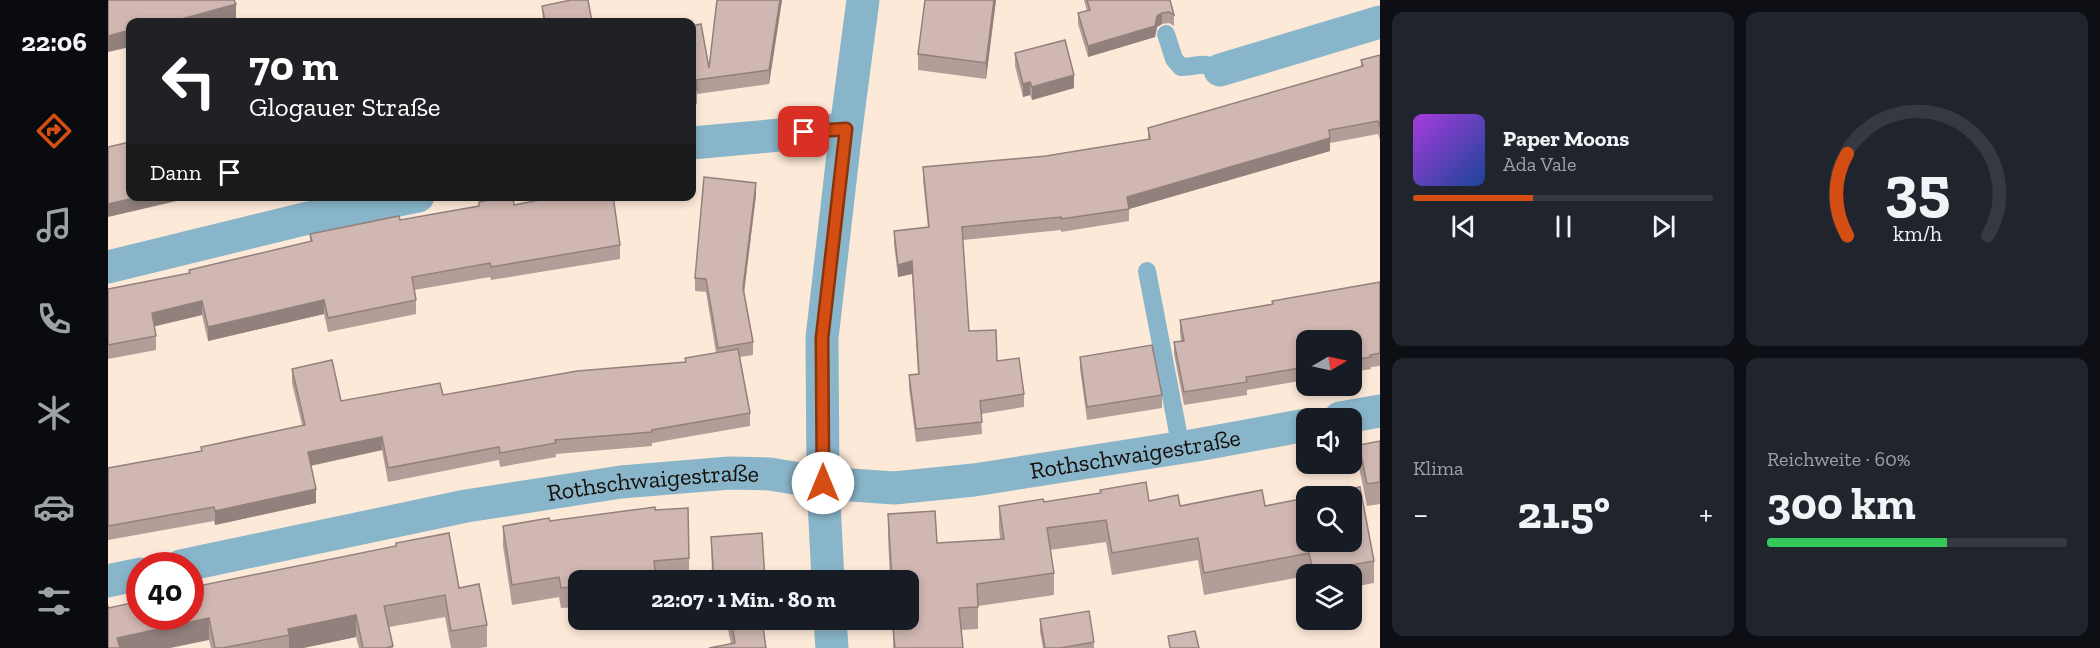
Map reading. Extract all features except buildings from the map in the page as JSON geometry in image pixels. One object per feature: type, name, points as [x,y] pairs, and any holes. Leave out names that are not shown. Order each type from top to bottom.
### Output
[{"type":"street","points":[[827,570],[823,483],[822,338],[863,0]]},
{"type":"street","points":[[1220,70],[1380,22]]},
{"type":"street","points":[[696,143],[846,129]]},
{"type":"street","points":[[108,267],[304,219],[393,201]]},
{"type":"street","points":[[1362,414],[1380,411]]},
{"type":"street","name":"Rothschwaigestraße","points":[[204,561],[466,506],[621,482],[730,473],[770,474],[823,483],[894,488],[974,480],[1181,448],[1296,427]]},
{"type":"street","points":[[108,581],[126,577]]},
{"type":"street","points":[[831,630],[832,648]]},
{"type":"lane","points":[[1166,34],[1174,59],[1181,67],[1205,63],[1220,70]]},
{"type":"lane","points":[[1147,271],[1181,448]]},
{"type":"route","points":[[804,132],[846,129],[822,338],[823,483]]}]
